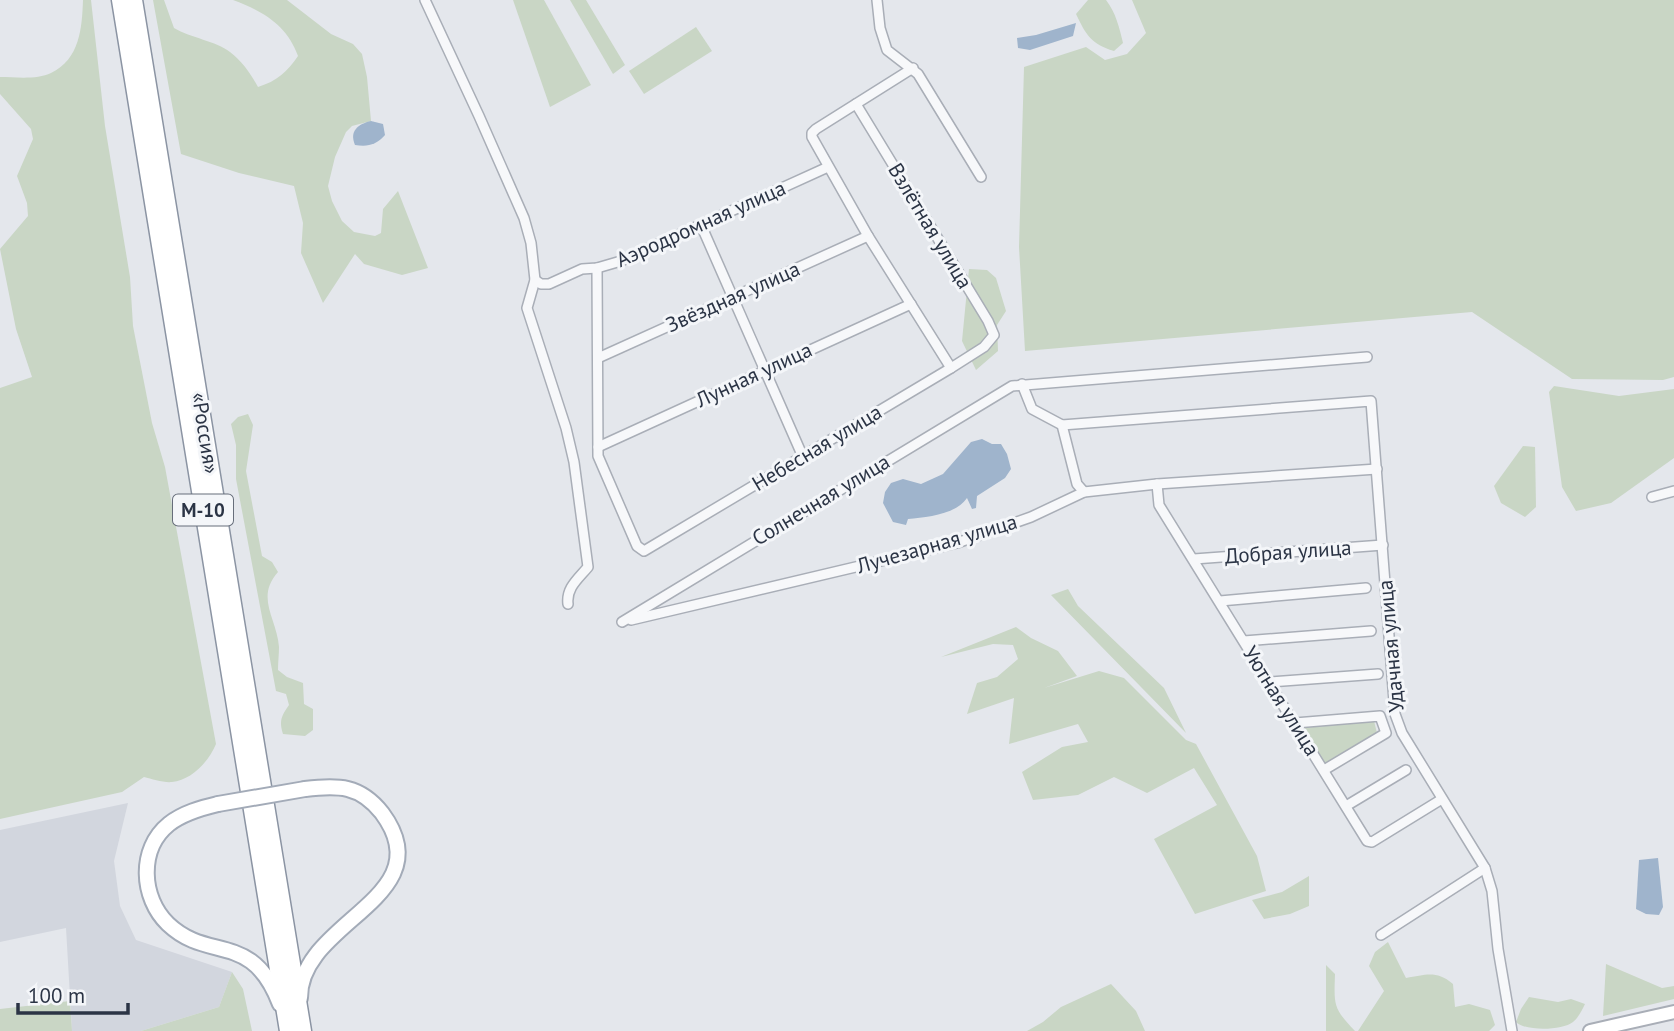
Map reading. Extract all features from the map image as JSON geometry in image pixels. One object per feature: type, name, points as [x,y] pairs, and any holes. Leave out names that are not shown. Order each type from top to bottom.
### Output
[{"type":"highway","name":"«Россия»","points":[[120,0],[295,1025]]},
{"type":"highway","name":"«Россия»","points":[[134,0],[295,1025]]},
{"type":"main road","points":[[343,787],[370,800],[390,826],[396,841],[394,870],[385,890],[326,942],[311,960],[300,987],[295,1025],[261,969],[237,952],[201,942],[177,931],[157,911],[150,896],[147,864],[160,833],[183,815],[218,804],[305,789],[343,787]]},
{"type":"main road","points":[[1590,1031],[1674,1013]]},
{"type":"street","points":[[425,0],[480,116],[524,218],[531,243],[535,280],[527,308],[566,428],[574,462],[588,567],[567,595],[568,604]]},
{"type":"street","points":[[877,0],[880,28],[887,50],[913,68],[981,177]]},
{"type":"street","points":[[913,68],[812,133],[813,142],[951,368]]},
{"type":"street","name":"Взлётная улица","points":[[856,104],[991,327],[994,335],[984,346]]},
{"type":"street","name":"Аэродромная улица","points":[[535,280],[548,284],[582,269],[621,261],[828,167]]},
{"type":"street","points":[[701,225],[803,457]]},
{"type":"street","name":"Звёздная улица","points":[[598,358],[868,236]]},
{"type":"street","points":[[597,268],[598,447]]},
{"type":"street","name":"Лунная улица","points":[[598,447],[911,304]]},
{"type":"street","name":"Небесная улица","points":[[598,447],[598,456],[637,547],[644,551],[984,346]]},
{"type":"street","name":"Солнечная улица","points":[[622,622],[1004,390],[1022,384],[1367,357]]},
{"type":"street","points":[[1022,384],[1032,409],[1062,425],[1077,484],[1084,492]]},
{"type":"street","name":"Удачная улица","points":[[1062,425],[1371,401],[1395,714],[1402,733],[1485,868],[1492,891],[1512,1031]]},
{"type":"street","name":"Лучезарная улица","points":[[622,622],[957,543],[1031,517],[1084,492],[1157,484],[1377,469]]},
{"type":"street","name":"Уютная улица","points":[[1157,484],[1159,505],[1370,843],[1442,799]]},
{"type":"street","points":[[1652,496],[1674,491]]},
{"type":"street","name":"Добрая улица","points":[[1194,559],[1382,545]]},
{"type":"street","points":[[1220,601],[1366,588]]},
{"type":"street","points":[[1244,641],[1371,631]]},
{"type":"street","points":[[1269,682],[1378,674]]},
{"type":"street","points":[[1295,723],[1380,716],[1386,733],[1324,770]]},
{"type":"street","points":[[1346,806],[1406,770]]},
{"type":"street","points":[[1381,935],[1485,868]]},
{"type":"shaded area","points":[[128,803],[114,861],[120,906],[136,940],[232,972],[219,1007],[141,1031],[72,1031],[66,928],[0,942],[0,830]]},
{"type":"green space","points":[[83,0],[91,0],[105,126],[130,277],[133,326],[152,423],[165,467],[216,744],[199,769],[186,778],[165,782],[144,777],[122,792],[0,819],[0,388],[32,377],[16,329],[0,249],[28,216],[27,203],[17,176],[33,139],[31,129],[0,94],[0,77],[39,77],[61,67],[78,42]]},
{"type":"green space","points":[[153,0],[164,0],[174,28],[218,45],[234,56],[246,68],[258,87],[281,75],[298,56],[287,36],[273,20],[233,0],[287,0],[331,34],[353,44],[362,54],[371,121],[352,126],[346,132],[335,157],[328,186],[332,201],[342,221],[354,232],[375,236],[381,233],[383,209],[398,191],[428,268],[402,275],[364,264],[355,254],[323,303],[301,253],[303,223],[294,186],[239,173],[181,154]]},
{"type":"green space","points":[[513,0],[544,0],[591,85],[550,107]]},
{"type":"green space","points":[[570,0],[586,0],[625,65],[613,74]]},
{"type":"green space","points":[[1088,0],[1106,0],[1112,10],[1123,43],[1114,51],[1095,42],[1086,33],[1076,14]]},
{"type":"green space","points":[[1132,0],[1674,0],[1674,377],[1663,380],[1572,379],[1472,312],[1025,351],[1019,247],[1024,67],[1086,47],[1105,60],[1127,54],[1146,33]]},
{"type":"green space","points":[[696,27],[712,51],[644,94],[629,71]]},
{"type":"green space","points":[[969,269],[987,270],[996,278],[1006,311],[997,325],[998,351],[976,370],[962,341]]},
{"type":"green space","points":[[1554,386],[1619,396],[1674,389],[1674,458],[1611,503],[1576,511],[1562,487],[1549,392]]},
{"type":"green space","points":[[248,414],[253,425],[246,471],[262,556],[272,562],[278,572],[271,581],[268,600],[279,647],[278,670],[303,683],[304,704],[313,709],[313,730],[305,736],[283,734],[281,722],[289,705],[286,694],[276,691],[236,479],[236,445],[231,424],[238,417]]},
{"type":"green space","points":[[1523,446],[1535,447],[1536,507],[1525,517],[1501,503],[1494,486]]},
{"type":"green space","points":[[1068,589],[1078,606],[1164,688],[1186,733],[1051,595]]},
{"type":"green space","points":[[1016,627],[1031,638],[1058,651],[1077,676],[1044,688],[1099,671],[1124,678],[1186,740],[1196,744],[1257,856],[1266,891],[1195,914],[1154,839],[1217,805],[1194,768],[1147,793],[1114,777],[1078,795],[1033,800],[1022,772],[1062,747],[1088,742],[1078,724],[1009,744],[1014,698],[967,714],[977,683],[997,677],[1018,659],[1013,645],[993,644],[941,657]]},
{"type":"green space","points":[[1374,721],[1377,733],[1326,763],[1321,762],[1303,731],[1304,728]]},
{"type":"green space","points":[[1309,876],[1309,906],[1290,914],[1264,919],[1252,900],[1282,892]]},
{"type":"green space","points":[[1388,942],[1406,978],[1431,975],[1447,980],[1453,984],[1455,1007],[1469,1004],[1490,1010],[1495,1025],[1489,1031],[1358,1031],[1384,991],[1369,966],[1375,952]]},
{"type":"green space","points":[[1606,964],[1662,988],[1674,986],[1674,999],[1603,1016]]},
{"type":"green space","points":[[1326,965],[1335,974],[1336,1006],[1355,1031],[1326,1031]]},
{"type":"green space","points":[[232,972],[243,989],[252,1031],[141,1031],[219,1007]]},
{"type":"green space","points":[[1111,984],[1136,1011],[1145,1031],[1027,1031],[1061,1007]]},
{"type":"green space","points":[[1529,997],[1558,1002],[1571,999],[1585,1004],[1577,1018],[1568,1025],[1552,1028],[1527,1027],[1516,1022]]},
{"type":"green space","points":[[70,1001],[72,1031],[0,1031],[0,1009]]},
{"type":"water","points":[[1076,23],[1073,36],[1030,50],[1018,48],[1017,38]]},
{"type":"water","points":[[371,121],[383,124],[385,135],[372,145],[355,145],[353,136],[356,129]]},
{"type":"water","points":[[982,439],[992,444],[1001,444],[1011,469],[1005,478],[977,496],[976,508],[972,509],[967,498],[948,512],[908,519],[906,525],[893,522],[883,503],[885,492],[891,483],[903,479],[921,484],[943,474],[971,442]]},
{"type":"water","points":[[1658,858],[1663,907],[1659,915],[1646,914],[1636,909],[1639,860]]}]
